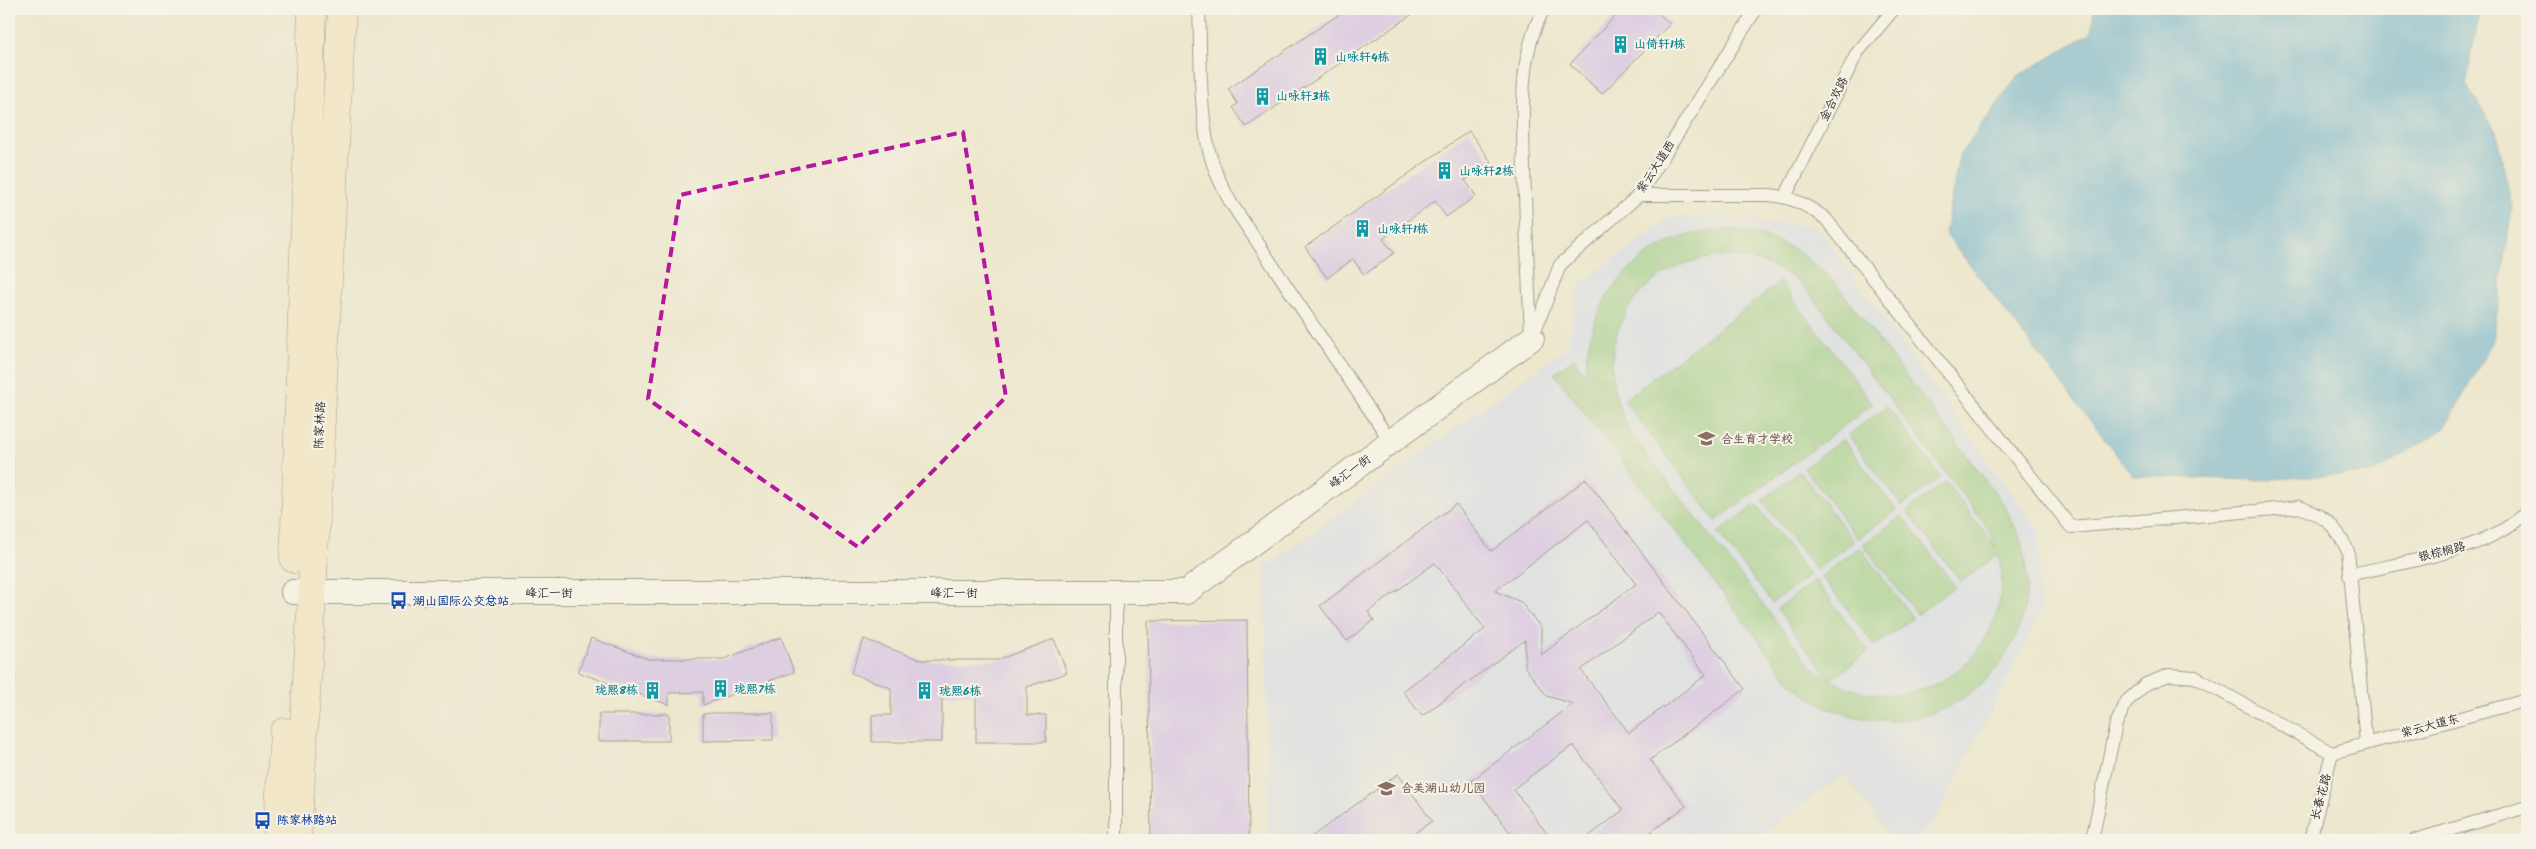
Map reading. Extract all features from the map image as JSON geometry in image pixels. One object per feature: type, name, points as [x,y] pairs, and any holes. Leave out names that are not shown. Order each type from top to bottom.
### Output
[{"type":"main road","name":"陈家林路","points":[[297,840],[304,551],[312,9]]},
{"type":"main road","name":"陈家林路","points":[[304,551],[342,9]]},
{"type":"main road","name":"陈家林路","points":[[277,840],[302,603]]},
{"type":"street","name":"峰汇一街","points":[[302,603],[1186,592],[1532,338]]},
{"type":"lane","points":[[1199,9],[1205,124],[1208,147],[1217,176],[1231,203],[1391,442]]},
{"type":"lane","points":[[1532,338],[1525,209],[1524,79],[1530,46],[1544,9]]},
{"type":"lane","name":"紫云大道西","points":[[1532,338],[1560,265],[1639,195],[1756,9]]},
{"type":"lane","name":"金合欢路","points":[[1785,197],[1857,53],[1894,9]]},
{"type":"lane","points":[[1639,195],[1769,194],[1785,197],[1807,205],[1826,219],[2071,527],[2299,507],[2321,515],[2338,531],[2348,552],[2366,743]]},
{"type":"lane","name":"银棕榈路","points":[[2349,575],[2486,540],[2519,520],[2527,511]]},
{"type":"lane","points":[[1116,592],[1116,840]]},
{"type":"lane","points":[[2092,840],[2116,724],[2127,701],[2146,684],[2169,676],[2195,677],[2332,753]]},
{"type":"lane","name":"紫云大道东","points":[[2332,753],[2527,700]]},
{"type":"lane","name":"长春花路","points":[[2310,840],[2332,753]]},
{"type":"lane","points":[[2415,840],[2527,807]]},
{"type":"highlighted area","points":[[963,132],[1006,397],[858,547],[648,399],[680,195]]},
{"type":"shaded area","name":"合生育才学校","points":[[1673,216],[1816,226],[2039,531],[2041,613],[1932,825],[1910,840],[1893,840],[1844,774],[1753,840],[1268,840],[1265,567],[1568,347],[1578,285]]},
{"type":"green space","points":[[1733,230],[1777,241],[1802,254],[1825,272],[2000,499],[2020,539],[2026,566],[2025,604],[2015,639],[1996,668],[1971,692],[1941,710],[1907,719],[1871,719],[1828,708],[1792,684],[1554,373],[1574,358],[1586,374],[1588,351],[1593,329],[1601,308],[1612,289],[1643,258],[1662,246],[1689,235],[1701,232]],"holes":[[[1731,256],[1770,265],[1804,286],[1989,530],[1996,547],[1946,482],[1907,511],[1961,582],[1998,554],[2001,569],[2001,592],[1998,608],[1985,639],[1970,659],[1951,675],[1929,686],[1905,693],[1881,694],[1856,690],[1831,680],[1869,651],[1815,580],[1777,609],[1830,680],[1810,665],[1634,438],[1619,405],[1612,373],[1615,343],[1624,316],[1642,292],[1665,273],[1695,261]]]},
{"type":"green space","points":[[1780,282],[1873,404],[1716,521],[1624,400]]},
{"type":"green space","points":[[1887,406],[1941,477],[1902,506],[1848,435]]},
{"type":"green space","points":[[1843,439],[1896,510],[1858,539],[1804,468]]},
{"type":"green space","points":[[1800,471],[1854,541],[1816,570],[1762,500]]},
{"type":"green space","points":[[1756,504],[1810,575],[1772,603],[1718,533]]},
{"type":"green space","points":[[1902,516],[1955,586],[1917,615],[1863,544]]},
{"type":"green space","points":[[1860,547],[1913,618],[1875,646],[1821,576]]},
{"type":"water","points":[[2094,9],[2480,9],[2466,85],[2496,131],[2512,207],[2493,341],[2445,428],[2373,473],[2256,480],[2133,476],[1945,233],[1959,156],[2018,76],[2091,33]]},
{"type":"building","points":[[1347,9],[1420,9],[1246,127],[1233,107],[1238,104],[1228,89]]},
{"type":"building","name":"山倚轩1栋","points":[[1622,9],[1654,9],[1670,24],[1602,94],[1570,64]]},
{"type":"building","points":[[1469,131],[1491,162],[1465,180],[1476,196],[1446,217],[1435,201],[1383,239],[1394,253],[1364,275],[1353,259],[1327,278],[1305,247]]},
{"type":"building","points":[[1586,479],[1745,689],[1650,760],[1686,806],[1640,840],[1584,840],[1623,810],[1573,745],[1513,789],[1552,840],[1516,840],[1471,781],[1573,704],[1547,696],[1525,667],[1525,640],[1422,716],[1403,691],[1485,629],[1435,563],[1368,612],[1374,620],[1347,641],[1320,606],[1456,504],[1491,551]],"holes":[[[1588,520],[1636,584],[1541,655],[1541,628],[1521,602],[1495,591]],[[1658,612],[1706,675],[1629,733],[1581,670]]]},
{"type":"building","points":[[1247,620],[1249,840],[1151,840],[1148,621]]},
{"type":"building","points":[[781,637],[794,672],[703,705],[703,692],[669,693],[669,705],[578,672],[591,638],[648,659],[724,659]]},
{"type":"building","points":[[864,639],[921,660],[997,660],[1054,639],[1067,673],[1027,687],[1027,715],[1046,715],[1046,742],[976,742],[976,694],[942,694],[942,742],[872,742],[872,715],[891,715],[891,688],[851,673]]},
{"type":"building","points":[[773,713],[773,740],[703,741],[703,714]]},
{"type":"building","points":[[599,714],[669,714],[669,741],[599,741]]},
{"type":"building","points":[[1398,774],[1432,821],[1404,840],[1307,840]]},
{"type":"place","name":"山倚轩1栋","points":[[1620,44]]},
{"type":"place","name":"山咏轩4栋","points":[[1321,57]]},
{"type":"place","name":"山咏轩3栋","points":[[1262,96]]},
{"type":"place","name":"山咏轩2栋","points":[[1445,171]]},
{"type":"place","name":"山咏轩1栋","points":[[1363,229]]},
{"type":"place","name":"合生育才学校","points":[[1707,439]]},
{"type":"place","name":"湖山国际公交总站","points":[[399,601]]},
{"type":"place","name":"珑熙7栋","points":[[720,689]]},
{"type":"place","name":"珑熙8栋","points":[[652,690]]},
{"type":"place","name":"珑熙6栋","points":[[925,691]]},
{"type":"place","name":"合美湖山幼儿园","points":[[1387,788]]},
{"type":"place","name":"陈家林路站","points":[[263,820]]}]
